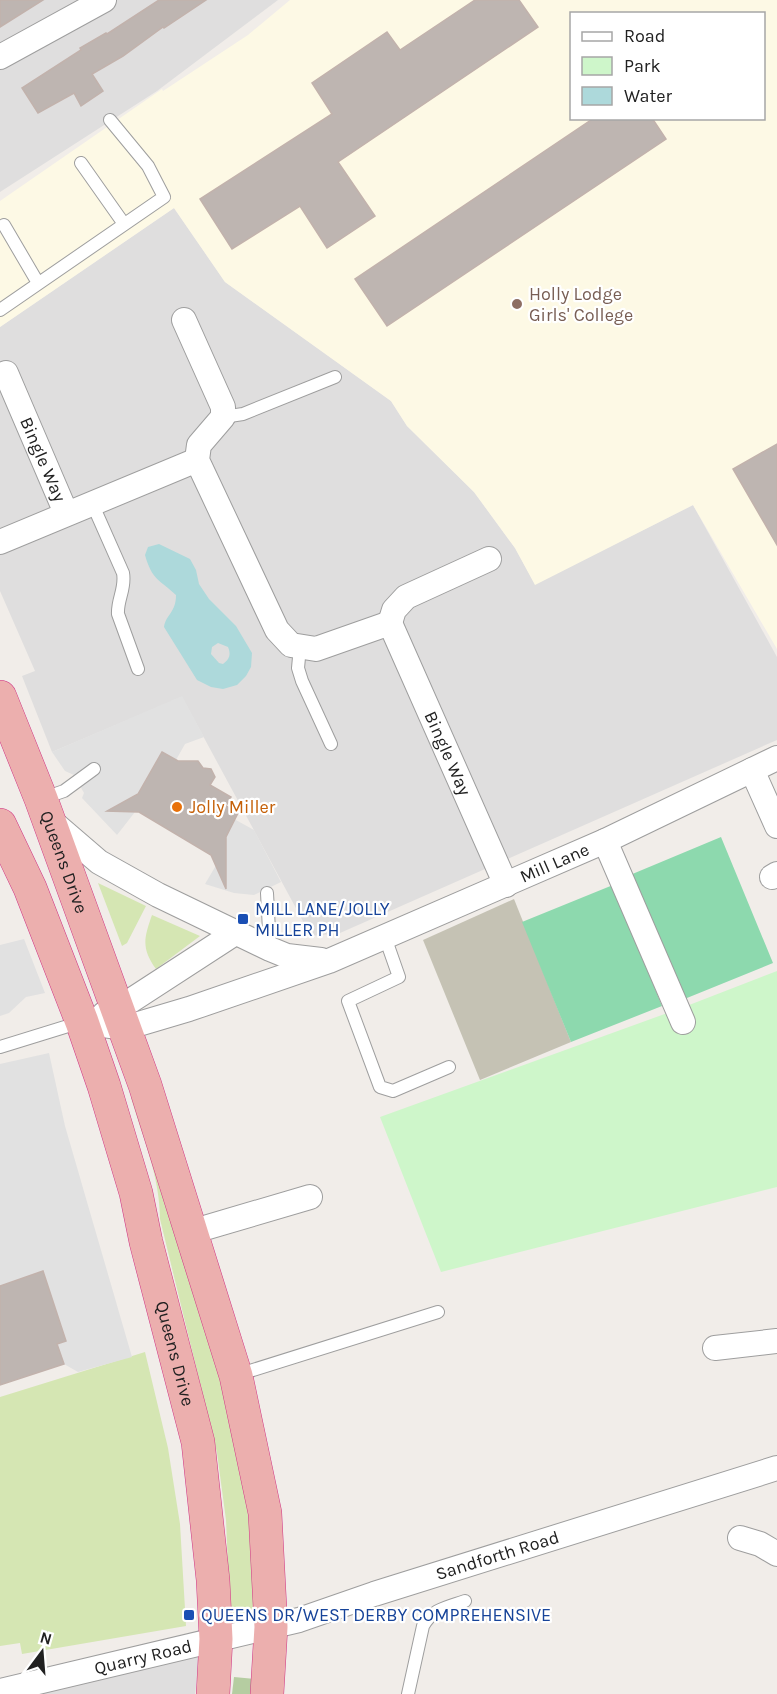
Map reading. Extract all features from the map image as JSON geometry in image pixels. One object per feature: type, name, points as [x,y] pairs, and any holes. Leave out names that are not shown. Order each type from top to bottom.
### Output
[{"type":"highway","name":"Queens Drive","points":[[0,697],[44,808],[145,1085],[236,1376],[265,1513],[271,1627],[267,1694]]},
{"type":"highway","name":"Queens Drive","points":[[0,825],[30,888],[104,1086],[136,1192],[146,1242],[198,1442],[209,1528],[216,1639],[213,1694]]},
{"type":"highway","points":[[82,1022],[96,998],[103,966]]},
{"type":"street","points":[[0,57],[104,0]]},
{"type":"street","points":[[184,320],[219,393],[223,407],[223,417],[199,445],[197,460],[277,630],[291,645],[316,649],[390,623],[394,610],[406,597],[489,559]]},
{"type":"street","name":"Bingle Way","points":[[6,373],[66,513]]},
{"type":"street","name":"Bingle Way","points":[[0,542],[197,460]]},
{"type":"street","name":"Bingle Way","points":[[390,623],[506,885]]},
{"type":"street","name":"Mill Lane","points":[[82,1022],[196,1006],[329,961],[605,841],[777,758]]},
{"type":"street","points":[[752,770],[777,826]]},
{"type":"street","name":"Mill Lane","points":[[44,808],[99,862],[270,949],[287,956],[329,961]]},
{"type":"street","points":[[605,841],[683,1022]]},
{"type":"street","name":"Mill Lane","points":[[121,1018],[235,933]]},
{"type":"street","points":[[191,1232],[310,1197]]},
{"type":"street","points":[[716,1348],[777,1341]]},
{"type":"street","name":"Sandforth Road","points":[[216,1639],[299,1620],[386,1590],[777,1468]]},
{"type":"street","points":[[740,1538],[760,1544],[777,1554]]},
{"type":"street","name":"Quarry Road","points":[[0,1691],[216,1639]]},
{"type":"lane","points":[[0,310],[164,197],[148,166],[111,120]]},
{"type":"lane","points":[[81,163],[124,224]]},
{"type":"lane","points":[[4,225],[38,283]]},
{"type":"lane","points":[[223,417],[243,414],[335,377]]},
{"type":"lane","name":"Bingle Way","points":[[92,503],[123,573],[125,583],[117,607],[118,614],[138,669]]},
{"type":"lane","points":[[300,647],[298,668],[302,681],[332,744]]},
{"type":"lane","points":[[44,808],[94,769]]},
{"type":"lane","points":[[267,893],[270,949]]},
{"type":"lane","points":[[385,937],[399,977],[348,1001],[380,1087],[393,1091],[448,1067]]},
{"type":"lane","points":[[0,1047],[82,1022]]},
{"type":"lane","points":[[236,1376],[438,1312]]},
{"type":"lane","points":[[408,1694],[423,1626],[428,1617],[435,1611],[465,1601]]},
{"type":"shaded area","points":[[0,0],[278,0],[157,91],[0,192]]},
{"type":"shaded area","name":"Holly Lodge Girls' College","points":[[290,0],[777,0],[777,649],[693,505],[535,585],[515,548],[474,492],[407,426],[391,401],[225,282],[174,208],[0,327],[0,201],[162,89],[163,91],[248,35]]},
{"type":"shaded area","points":[[174,208],[225,282],[391,401],[407,426],[474,492],[515,548],[535,584],[693,505],[777,657],[777,740],[340,933],[311,936],[182,697],[52,752],[22,676],[35,671],[0,591],[0,327]]},
{"type":"shaded area","points":[[182,696],[204,737],[185,744],[176,760],[162,752],[145,781],[145,790],[124,802],[129,810],[135,812],[117,835],[82,798],[84,793],[74,775],[65,771],[52,752]]},
{"type":"shaded area","points":[[225,814],[254,830],[281,882],[254,895],[234,893],[205,884],[218,862],[226,862],[226,838],[215,832]]},
{"type":"shaded area","points":[[514,899],[571,1042],[480,1080],[423,940]]},
{"type":"shaded area","points":[[24,939],[45,993],[26,997],[9,1013],[0,1016],[0,945]]},
{"type":"shaded area","points":[[49,1053],[65,1126],[132,1357],[78,1372],[64,1364],[57,1344],[66,1341],[43,1271],[0,1286],[0,1064]]},
{"type":"shaded area","points":[[201,1643],[195,1694],[0,1694]]},
{"type":"green space","points":[[721,837],[773,963],[682,1000],[630,875]]},
{"type":"green space","points":[[98,883],[146,906],[127,943],[122,946]]},
{"type":"green space","points":[[613,885],[662,1006],[571,1042],[522,922]]},
{"type":"green space","points":[[152,915],[200,936],[156,969],[148,955],[145,943]]},
{"type":"green space","points":[[777,971],[777,1187],[441,1272],[380,1117]]},
{"type":"green space","points":[[137,1096],[226,1391],[249,1518],[254,1614],[245,1617],[230,1613],[226,1520],[217,1453],[160,1219],[154,1173],[131,1098]]},
{"type":"green space","points":[[145,1352],[168,1448],[180,1524],[186,1626],[22,1654],[20,1643],[0,1646],[0,1397]]},
{"type":"green space","points":[[234,1677],[255,1679],[254,1694],[232,1694]]},
{"type":"water","points":[[159,544],[190,559],[196,570],[199,584],[209,599],[236,626],[252,653],[251,667],[237,685],[223,689],[211,687],[197,680],[164,627],[173,610],[176,595],[150,570],[145,555],[148,547]],"holes":[[[218,643],[228,647],[229,656],[223,664],[211,654],[212,647]]]},
{"type":"building","points":[[0,0],[43,0],[0,27]]},
{"type":"building","points":[[159,0],[206,0],[92,74],[103,91],[81,106],[74,93],[38,113],[22,88],[81,50],[80,48],[107,34]]},
{"type":"building","points":[[475,0],[519,0],[538,27],[338,162],[375,216],[327,248],[300,206],[232,249],[200,199],[332,114],[312,83],[387,32],[400,50]]},
{"type":"building","points":[[591,120],[653,120],[666,139],[387,326],[355,279]]},
{"type":"building","points":[[777,444],[777,545],[733,469]]},
{"type":"building","name":"Jolly Miller","points":[[162,752],[178,761],[198,761],[203,768],[211,769],[215,777],[210,785],[231,797],[226,806],[238,813],[226,837],[226,889],[211,855],[139,812],[107,811],[138,794]]},
{"type":"building","points":[[43,1271],[66,1341],[57,1344],[64,1364],[0,1385],[0,1286]]},
{"type":"place","name":"Holly Lodge Girls' College","points":[[517,304]]},
{"type":"place","name":"Jolly Miller","points":[[177,807]]},
{"type":"place","name":"MILL LANE/JOLLY MILLER PH","points":[[243,919]]},
{"type":"place","name":"QUEENS DR/WEST DERBY COMPREHENSIVE","points":[[189,1615]]}]
